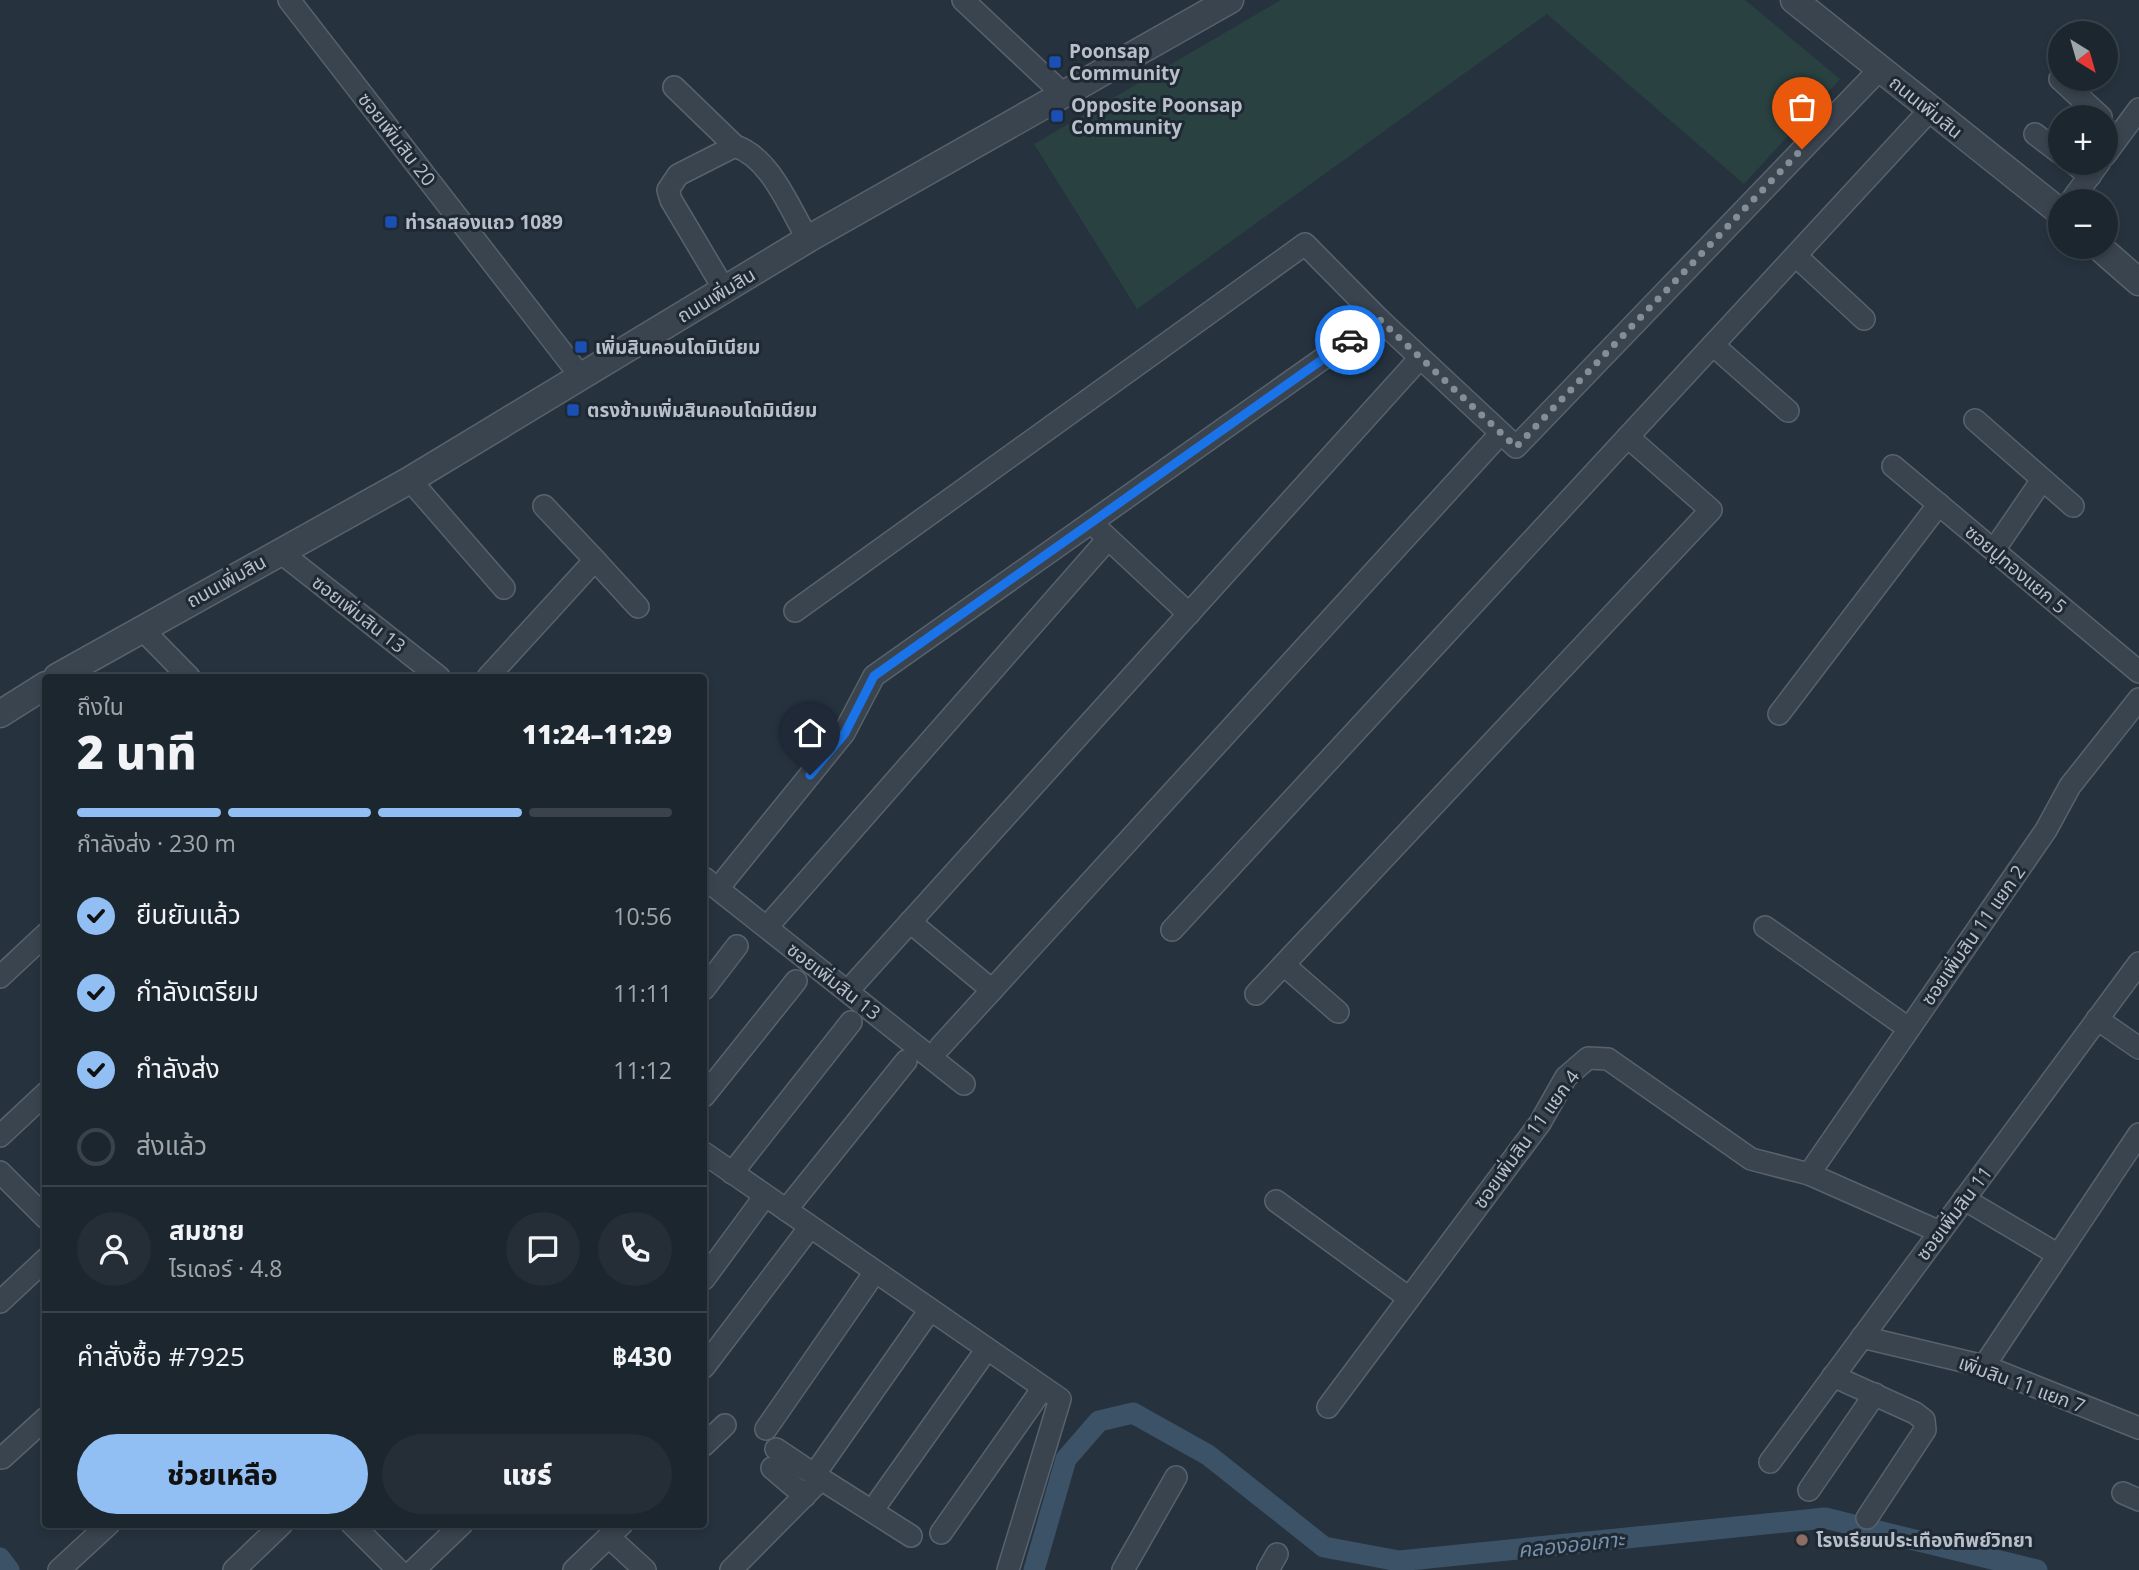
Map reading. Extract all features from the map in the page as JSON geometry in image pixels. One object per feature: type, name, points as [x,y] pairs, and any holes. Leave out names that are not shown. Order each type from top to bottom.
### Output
[{"type":"street","name":"ซอยเพิ่มสิน 20","points":[[289,0],[582,378]]},
{"type":"street","points":[[963,0],[1063,94]]},
{"type":"street","name":"ถนนเพิ่มสิน","points":[[67,674],[279,551],[410,480],[808,239],[1230,0]]},
{"type":"street","name":"ถนนเพิ่มสิน","points":[[1794,0],[1878,70],[2048,203]]},
{"type":"street","points":[[795,611],[1305,244],[1379,319],[1516,447],[1878,70]]},
{"type":"street","points":[[674,87],[735,146],[751,151],[761,162],[808,239]]},
{"type":"street","points":[[2074,91],[2088,105]]},
{"type":"street","points":[[2118,124],[2139,109]]},
{"type":"street","points":[[1172,930],[1930,111]]},
{"type":"street","points":[[2035,134],[2048,144]]},
{"type":"street","points":[[724,289],[668,190],[678,175],[735,146]]},
{"type":"street","points":[[1796,256],[1864,319]]},
{"type":"street","points":[[2113,259],[2139,282]]},
{"type":"street","points":[[714,879],[845,733],[874,676],[1379,319]]},
{"type":"street","points":[[1713,345],[1788,411]]},
{"type":"street","points":[[855,983],[1420,358]]},
{"type":"street","points":[[1975,420],[2073,506]]},
{"type":"street","points":[[940,1047],[1501,433]]},
{"type":"street","points":[[1256,994],[1711,510],[1628,437]]},
{"type":"street","name":"ซอยปูทองแยก 5","points":[[1893,466],[2139,672]]},
{"type":"street","points":[[410,480],[504,588]]},
{"type":"street","points":[[1994,550],[2042,480]]},
{"type":"street","points":[[1779,714],[1938,504]]},
{"type":"street","points":[[544,506],[638,607]]},
{"type":"street","points":[[1091,523],[1189,614]]},
{"type":"street","points":[[774,919],[1108,539]]},
{"type":"street","name":"ซอยเพิ่มสิน 13","points":[[279,551],[435,674]]},
{"type":"street","points":[[491,674],[595,560]]},
{"type":"street","points":[[142,629],[186,674]]},
{"type":"street","name":"ถนนเพิ่มสิน","points":[[0,714],[42,689]]},
{"type":"street","name":"ซอยเพิ่มสิน 11 แยก 2","points":[[1808,1174],[2046,830],[2070,786],[2139,699]]},
{"type":"street","name":"ซอยเพิ่มสิน 13","points":[[714,879],[964,1084]]},
{"type":"street","points":[[910,922],[992,990]]},
{"type":"street","points":[[1765,927],[1908,1028]]},
{"type":"street","points":[[0,977],[42,938]]},
{"type":"street","points":[[707,985],[737,946]]},
{"type":"street","name":"ซอยเพิ่มสิน 11","points":[[1770,1462],[2139,963]]},
{"type":"street","points":[[1284,965],[1338,1012]]},
{"type":"street","points":[[707,1092],[796,981]]},
{"type":"street","points":[[2098,1019],[2139,1048]]},
{"type":"street","points":[[732,1173],[851,1022]]},
{"type":"street","name":"ซอยเพิ่มสิน 11 แยก 4","points":[[1328,1406],[1540,1123],[1566,1077],[1587,1058],[1608,1059],[1751,1158],[1808,1174],[1940,1232]]},
{"type":"street","points":[[786,1210],[906,1060]]},
{"type":"street","points":[[0,1136],[42,1097]]},
{"type":"street","points":[[1984,1366],[2139,1134]]},
{"type":"street","points":[[707,1159],[732,1173],[1060,1399],[1008,1570]]},
{"type":"street","points":[[0,1172],[42,1214]]},
{"type":"street","points":[[707,1275],[765,1196]]},
{"type":"street","points":[[1964,1199],[2057,1254]]},
{"type":"street","points":[[1276,1201],[1409,1298]]},
{"type":"street","points":[[707,1363],[810,1227]]},
{"type":"street","points":[[0,1302],[42,1263]]},
{"type":"street","points":[[766,1429],[875,1272]]},
{"type":"street","points":[[731,1570],[805,1496],[930,1310]]},
{"type":"street","name":"เพิ่มสิน 11 แยก 7","points":[[1862,1337],[1984,1366],[2139,1428]]},
{"type":"street","points":[[878,1501],[987,1349]]},
{"type":"street","points":[[1833,1376],[1915,1413],[1924,1420],[1925,1430],[1867,1518]]},
{"type":"street","points":[[940,1534],[1043,1388]]},
{"type":"street","points":[[1809,1490],[1875,1394]]},
{"type":"street","points":[[2,1458],[42,1422]]},
{"type":"street","points":[[707,1442],[725,1424]]},
{"type":"street","points":[[805,1496],[774,1458],[821,1472],[911,1536]]},
{"type":"street","points":[[1124,1570],[1176,1477]]},
{"type":"street","points":[[59,1570],[105,1528]]},
{"type":"street","points":[[234,1570],[278,1528]]},
{"type":"street","points":[[356,1528],[398,1570]]},
{"type":"street","points":[[414,1570],[458,1528]]},
{"type":"street","points":[[574,1570],[616,1531],[645,1570]]},
{"type":"green space","points":[[1281,0],[1745,0],[1840,79],[1744,184],[1547,14],[1137,309],[1034,144]]},
{"type":"waterway","name":"คลองออเกาะ","points":[[1034,1570],[1066,1459],[1099,1421],[1133,1413],[1208,1455],[1324,1547],[1399,1561],[1825,1518],[2037,1570]]},
{"type":"waterway","points":[[0,1558],[9,1570]]},
{"type":"way so far","points":[[1350,340],[1379,319],[1516,447],[1802,149]]},
{"type":"place","name":"Poonsap Community","points":[[1055,62]]},
{"type":"place","name":"Opposite Poonsap Community","points":[[1057,116]]},
{"type":"place","name":"ท่ารถสองแถว 1089","points":[[391,222]]},
{"type":"place","name":"เพิ่มสินคอนโดมิเนียม","points":[[581,347]]},
{"type":"place","name":"ตรงข้ามเพิ่มสินคอนโดมิเนียม","points":[[573,410]]},
{"type":"place","name":"โรงเรียนประเทืองทิพย์วิทยา","points":[[1802,1540]]},
{"type":"route","points":[[810,775],[845,733],[874,676],[1350,340]]}]
